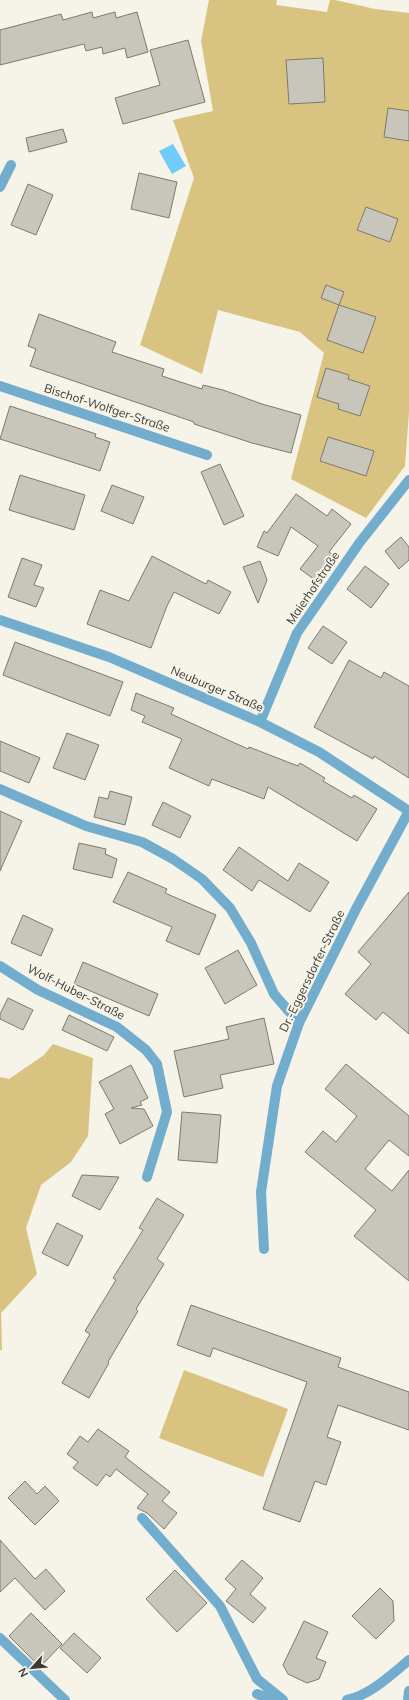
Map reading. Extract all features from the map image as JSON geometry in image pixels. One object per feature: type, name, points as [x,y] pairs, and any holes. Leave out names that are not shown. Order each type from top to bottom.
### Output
[{"type":"street","points":[[0,187],[11,165]]},
{"type":"street","name":"Bischof-Wolfger-Straße","points":[[0,386],[207,455]]},
{"type":"street","name":"Maierhofstraße","points":[[260,722],[298,633],[360,542],[409,480]]},
{"type":"street","name":"Neuburger Straße","points":[[0,620],[109,657],[260,722],[319,752],[409,811]]},
{"type":"street","points":[[0,789],[86,826],[142,842],[172,859],[202,879],[230,908],[251,943],[274,994],[299,1023]]},
{"type":"street","name":"Dr.-Eggersdorfer-Straße","points":[[264,1249],[261,1192],[277,1086],[299,1023],[356,909],[409,811]]},
{"type":"street","name":"Wolf-Huber-Straße","points":[[0,966],[38,990],[117,1027],[146,1050],[157,1064],[167,1112],[147,1177]]},
{"type":"street","points":[[142,1518],[220,1606],[258,1679],[283,1700]]},
{"type":"street","points":[[0,1638],[64,1700]]},
{"type":"street","points":[[347,1700],[356,1698],[382,1681],[409,1660]]},
{"type":"street","points":[[408,1700],[409,1691]]},
{"type":"street","points":[[257,1694],[272,1700]]},
{"type":"shaded area","points":[[209,0],[277,0],[276,5],[327,12],[330,0],[335,0],[375,9],[409,13],[409,412],[405,466],[366,518],[291,479],[324,353],[300,332],[218,310],[202,374],[140,345],[194,178],[173,120],[213,111],[201,41]]},
{"type":"shaded area","points":[[53,1044],[93,1058],[88,1136],[71,1162],[41,1185],[26,1228],[37,1274],[1,1313],[2,1350],[0,1350],[0,1077],[9,1079],[44,1055]]},
{"type":"shaded area","points":[[184,1370],[288,1409],[263,1477],[159,1438]]},
{"type":"water","points":[[173,144],[186,166],[172,174],[159,151]]},
{"type":"building","points":[[92,12],[93,18],[115,12],[116,18],[137,12],[148,52],[127,58],[125,48],[103,54],[102,47],[86,51],[84,44],[0,65],[0,30],[61,14],[63,20]]},
{"type":"building","points":[[188,40],[205,102],[123,124],[115,98],[160,85],[150,50]]},
{"type":"building","points":[[323,58],[325,102],[289,104],[286,60]]},
{"type":"building","points":[[388,108],[409,111],[409,141],[384,137]]},
{"type":"building","points":[[63,129],[67,142],[29,152],[26,138]]},
{"type":"building","points":[[139,173],[177,182],[169,218],[131,209]]},
{"type":"building","points":[[28,184],[53,195],[36,235],[11,225]]},
{"type":"building","points":[[366,207],[398,219],[390,242],[357,230]]},
{"type":"building","points":[[326,285],[344,292],[339,305],[321,298]]},
{"type":"building","points":[[339,305],[376,317],[363,353],[327,340]]},
{"type":"building","points":[[39,314],[116,342],[112,352],[164,369],[162,376],[202,389],[203,385],[223,390],[262,404],[301,415],[291,453],[252,443],[194,424],[194,422],[30,366],[36,349],[28,346]]},
{"type":"building","points":[[326,368],[349,375],[348,379],[370,386],[360,416],[338,409],[339,404],[317,397]]},
{"type":"building","points":[[10,406],[96,434],[95,437],[110,442],[100,471],[0,439]]},
{"type":"building","points":[[328,437],[374,451],[366,476],[320,461]]},
{"type":"building","points":[[220,464],[244,516],[224,525],[201,472]]},
{"type":"building","points":[[20,475],[85,495],[74,530],[9,510]]},
{"type":"building","points":[[112,485],[144,497],[133,524],[101,511]]},
{"type":"building","points":[[296,494],[327,516],[332,509],[351,524],[329,552],[334,555],[315,580],[300,569],[318,546],[291,527],[278,556],[257,547],[264,531],[267,533]]},
{"type":"building","points":[[401,537],[409,547],[409,560],[399,569],[385,551]]},
{"type":"building","points":[[152,556],[206,584],[208,580],[231,592],[219,614],[174,592],[151,648],[87,624],[100,590],[129,601]]},
{"type":"building","points":[[22,558],[42,565],[34,585],[44,588],[36,607],[8,597]]},
{"type":"building","points":[[260,561],[267,580],[258,603],[243,567]]},
{"type":"building","points":[[365,566],[389,584],[371,608],[347,589]]},
{"type":"building","points":[[323,626],[347,642],[332,664],[308,648]]},
{"type":"building","points":[[15,642],[123,682],[110,716],[3,675]]},
{"type":"building","points":[[349,660],[381,678],[384,672],[409,686],[409,778],[374,756],[373,759],[314,727]]},
{"type":"building","points":[[136,693],[174,708],[171,714],[248,749],[249,747],[298,766],[300,763],[325,778],[323,781],[352,798],[354,795],[377,809],[357,841],[268,787],[264,799],[212,779],[209,786],[169,768],[182,739],[142,722],[145,716],[131,710]]},
{"type":"building","points":[[67,733],[99,745],[85,780],[53,768]]},
{"type":"building","points":[[0,741],[40,758],[29,783],[0,771]]},
{"type":"building","points":[[110,791],[132,797],[125,825],[94,817],[99,797],[108,799]]},
{"type":"building","points":[[163,802],[191,816],[180,838],[152,825]]},
{"type":"building","points":[[0,811],[22,821],[0,871]]},
{"type":"building","points":[[79,843],[106,849],[105,854],[117,859],[112,878],[73,869]]},
{"type":"building","points":[[239,847],[288,881],[299,863],[329,882],[310,912],[259,880],[252,891],[223,870]]},
{"type":"building","points":[[128,872],[167,889],[165,893],[216,915],[199,955],[166,941],[172,927],[113,902]]},
{"type":"building","points":[[409,892],[409,1034],[383,1012],[376,1020],[345,994],[371,964],[358,952]]},
{"type":"building","points":[[23,915],[53,929],[41,956],[11,943]]},
{"type":"building","points":[[238,950],[257,985],[225,1004],[205,968]]},
{"type":"building","points":[[83,962],[158,994],[149,1016],[74,984]]},
{"type":"building","points":[[8,998],[33,1010],[23,1030],[0,1019],[0,1014]]},
{"type":"building","points":[[69,1015],[114,1037],[107,1051],[62,1030]]},
{"type":"building","points":[[264,1018],[274,1064],[220,1075],[223,1088],[184,1097],[174,1051],[229,1039],[226,1027]]},
{"type":"building","points":[[346,1064],[409,1116],[409,1156],[389,1140],[365,1169],[392,1191],[409,1170],[409,1281],[354,1236],[376,1210],[305,1152],[323,1131],[336,1142],[357,1116],[325,1089]]},
{"type":"building","points":[[131,1065],[148,1098],[140,1102],[142,1105],[131,1108],[144,1109],[153,1126],[120,1144],[105,1114],[114,1109],[99,1082]]},
{"type":"building","points":[[182,1112],[221,1115],[217,1163],[178,1160]]},
{"type":"building","points":[[82,1175],[119,1177],[100,1210],[72,1196]]},
{"type":"building","points":[[157,1198],[184,1215],[157,1259],[164,1264],[136,1309],[138,1311],[89,1398],[62,1383],[90,1334],[85,1331],[116,1280],[113,1278],[143,1230],[139,1228]]},
{"type":"building","points":[[57,1223],[83,1236],[68,1266],[42,1253]]},
{"type":"building","points":[[191,1305],[341,1358],[338,1367],[409,1392],[409,1430],[338,1405],[327,1437],[341,1442],[326,1485],[315,1481],[300,1522],[263,1509],[307,1382],[213,1348],[210,1357],[177,1345]]},
{"type":"building","points":[[98,1429],[129,1451],[125,1457],[170,1492],[162,1501],[177,1513],[164,1529],[147,1513],[137,1508],[148,1494],[116,1469],[110,1477],[106,1474],[97,1486],[73,1468],[78,1462],[67,1454],[80,1436],[88,1442]]},
{"type":"building","points":[[25,1481],[37,1494],[45,1486],[59,1501],[35,1525],[8,1498]]},
{"type":"building","points":[[0,1540],[35,1579],[46,1569],[65,1591],[45,1610],[15,1578],[0,1592]]},
{"type":"building","points":[[242,1560],[263,1578],[250,1594],[266,1608],[253,1623],[226,1601],[236,1589],[225,1579]]},
{"type":"building","points":[[175,1570],[207,1603],[177,1632],[146,1599]]},
{"type":"building","points":[[380,1588],[393,1601],[394,1621],[376,1639],[352,1616]]},
{"type":"building","points":[[31,1613],[62,1644],[40,1667],[9,1636]]},
{"type":"building","points":[[304,1621],[328,1632],[316,1658],[326,1662],[319,1679],[307,1683],[288,1674],[283,1665]]},
{"type":"building","points":[[74,1633],[101,1658],[87,1673],[60,1648]]}]
